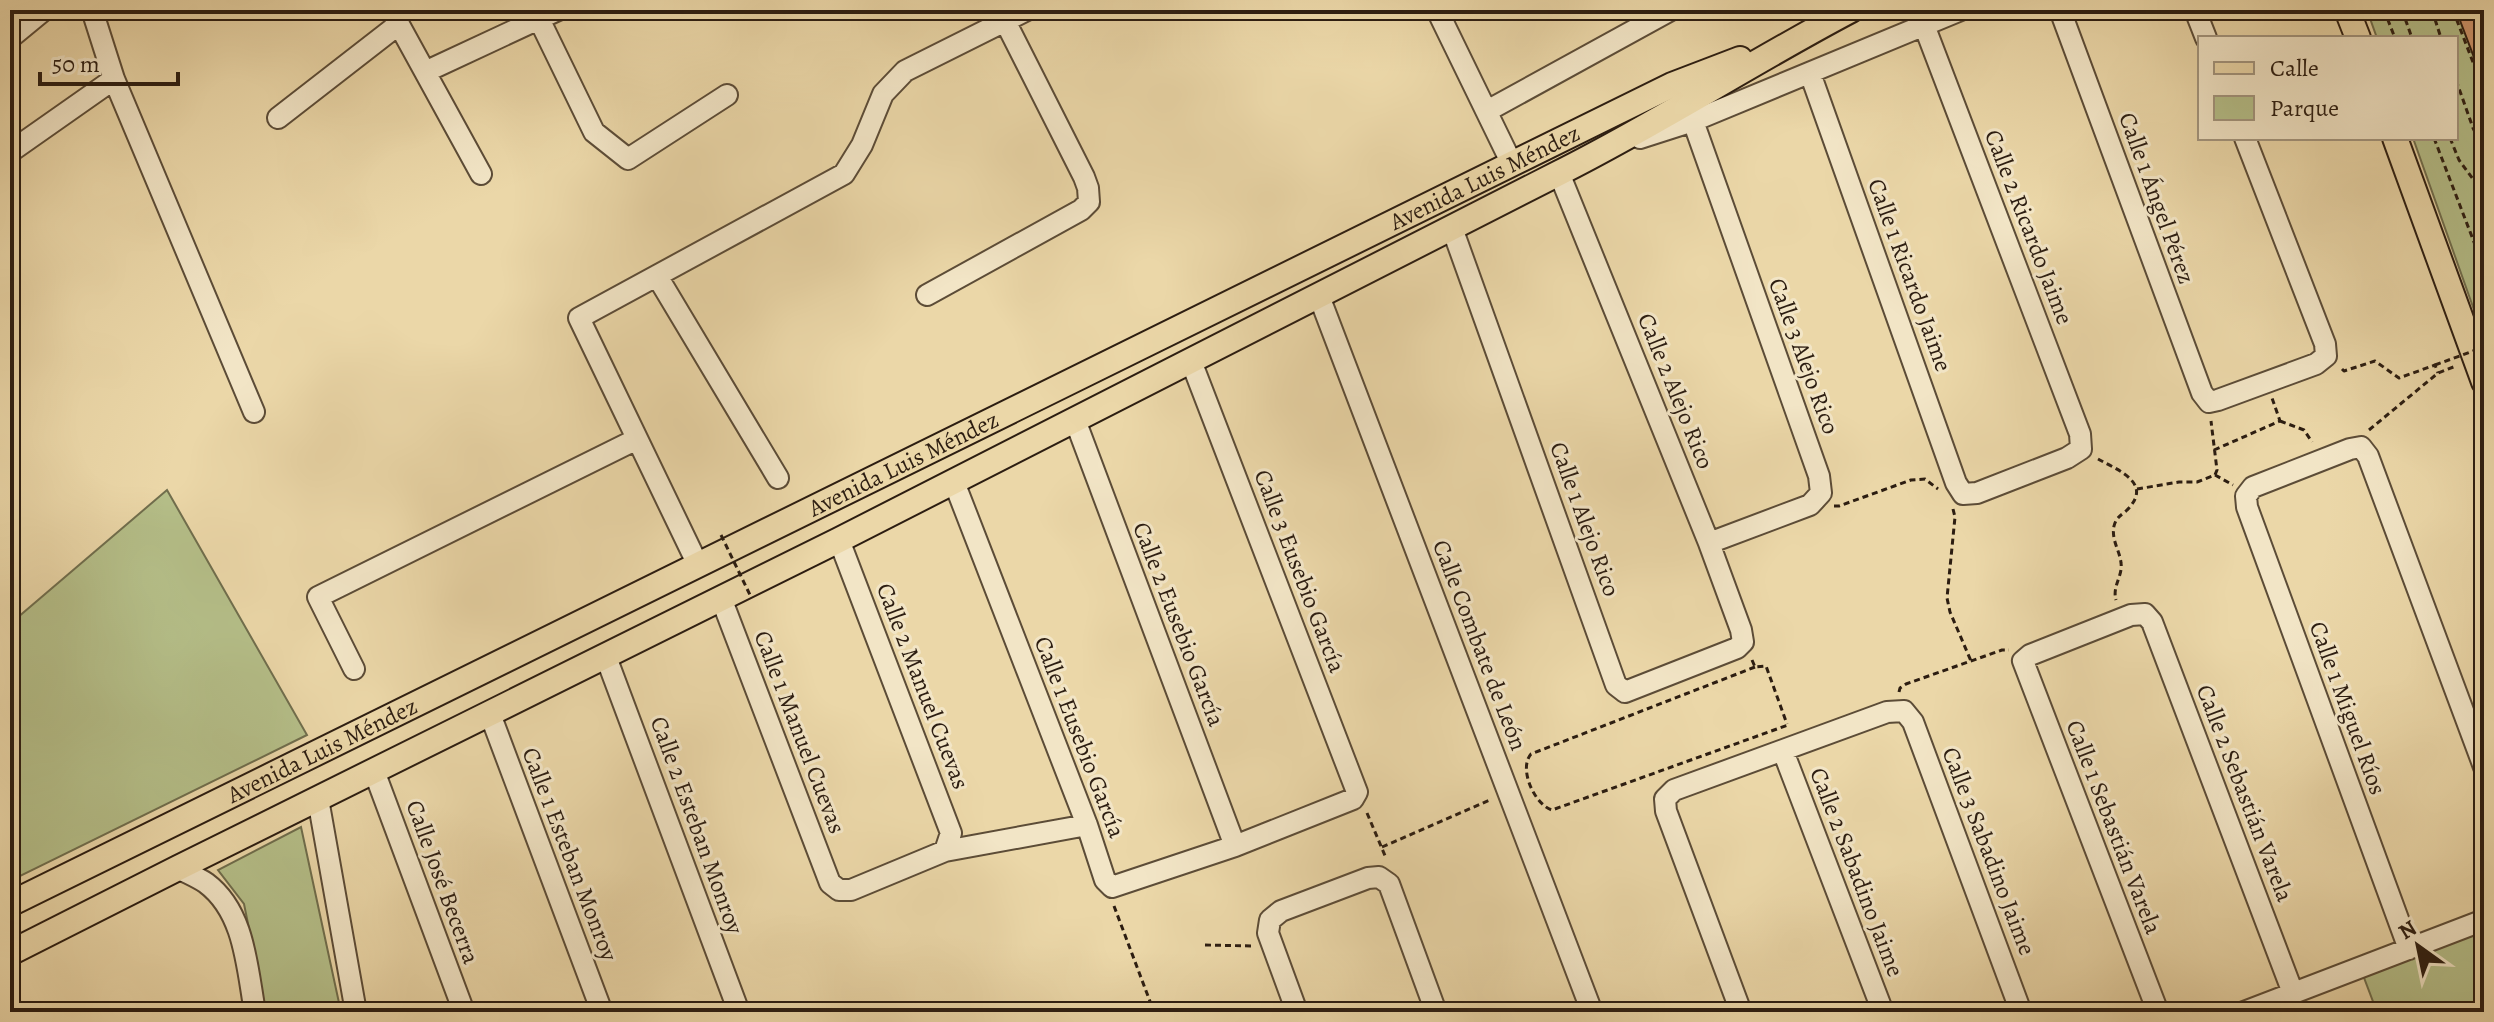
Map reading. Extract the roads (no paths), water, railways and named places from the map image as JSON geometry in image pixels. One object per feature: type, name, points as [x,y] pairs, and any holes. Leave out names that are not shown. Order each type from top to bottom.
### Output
[{"type":"main road","name":"Avenida Luis Méndez","points":[[10,953],[839,540],[1613,146],[1800,36],[1851,10]]},
{"type":"main road","points":[[2347,10],[2357,36]]},
{"type":"main road","name":"Avenida Luis Méndez","points":[[10,904],[1672,85],[1800,36]]},
{"type":"main road","points":[[2396,140],[2479,353],[2484,382]]},
{"type":"street","points":[[10,38],[44,10]]},
{"type":"street","points":[[92,10],[114,79],[254,412]]},
{"type":"street","points":[[425,72],[558,10]]},
{"type":"street","points":[[698,565],[579,318],[844,174],[862,145],[883,94],[905,71],[1002,16],[1027,10]]},
{"type":"street","points":[[1437,10],[1512,164]]},
{"type":"street","points":[[1487,111],[1671,10]]},
{"type":"street","name":"Avenida Luis Méndez","points":[[1613,146],[1693,121],[1961,10]]},
{"type":"street","name":"Calle 1 Ángel Pérez","points":[[2060,10],[2202,393],[2209,402],[2316,364],[2326,356],[2325,344],[2246,140]]},
{"type":"street","points":[[2195,10],[2205,36]]},
{"type":"street","points":[[927,295],[1081,210],[1089,202],[1084,177],[1002,16]]},
{"type":"street","points":[[278,118],[395,17],[481,174]]},
{"type":"street","points":[[539,19],[594,132],[628,159],[727,95]]},
{"type":"street","name":"Calle 2 Ricardo Jaime","points":[[1924,25],[2080,434],[2081,449],[2067,458],[1958,499]]},
{"type":"street","name":"Calle 1 Ricardo Jaime","points":[[1810,73],[1956,483],[1958,499]]},
{"type":"street","points":[[10,152],[114,79]]},
{"type":"street","name":"Calle 3 Alejo Rico","points":[[1693,121],[1819,476],[1821,493],[1810,505],[1709,543]]},
{"type":"street","name":"Calle 2 Alejo Rico","points":[[1559,173],[1709,543],[1741,630]]},
{"type":"street","name":"Calle 1 Alejo Rico","points":[[1452,228],[1616,685],[1625,692],[1737,648],[1743,642],[1741,630]]},
{"type":"street","points":[[657,276],[778,478]]},
{"type":"street","name":"Calle Combate de León","points":[[1319,296],[1592,1012]]},
{"type":"street","name":"Calle 3 Eusebio García","points":[[1191,361],[1355,796],[1235,846]]},
{"type":"street","name":"Calle 2 Eusebio García","points":[[1075,420],[1235,846]]},
{"type":"street","points":[[354,669],[318,597],[637,439]]},
{"type":"street","name":"Calle 1 Miguel Ríos","points":[[2409,949],[2247,507],[2246,496],[2253,487],[2361,447],[2368,456],[2484,767]]},
{"type":"street","name":"Calle 1 Eusebio García","points":[[954,482],[1087,825],[1105,880],[1112,887],[1235,846]]},
{"type":"street","name":"Calle 2 Manuel Cuevas","points":[[839,540],[951,833],[945,851]]},
{"type":"street","name":"Calle 1 Manuel Cuevas","points":[[721,598],[830,883],[839,890],[851,890],[945,851]]},
{"type":"street","name":"Calle 2 Sebastián Varela","points":[[2023,661],[2030,655],[2122,619],[2145,614],[2152,622],[2293,993]]},
{"type":"street","name":"Calle 2 Esteban Monroy","points":[[606,657],[739,1012]]},
{"type":"street","name":"Calle 1 Sebastián Varela","points":[[2023,661],[2158,1012]]},
{"type":"street","name":"Calle 3 Sabadino Jaime","points":[[1790,749],[1887,712],[1904,711],[1913,722],[2021,1012]]},
{"type":"street","name":"Calle 1 Esteban Monroy","points":[[490,714],[602,1012]]},
{"type":"street","points":[[1741,1012],[1666,811],[1665,799],[1674,790],[1790,749]]},
{"type":"street","name":"Calle 2 Sabadino Jaime","points":[[1790,749],[1883,1012]]},
{"type":"street","name":"Calle José Becerra","points":[[374,771],[464,1012]]},
{"type":"street","points":[[318,799],[356,1012]]},
{"type":"street","points":[[945,851],[1087,825]]},
{"type":"street","points":[[178,868],[206,884],[223,900],[234,919],[242,942],[255,1012]]},
{"type":"street","points":[[1297,1012],[1270,940],[1270,920],[1281,911],[1368,878],[1379,877],[1389,884],[1436,1012]]},
{"type":"street","points":[[2244,1012],[2484,920]]}]
